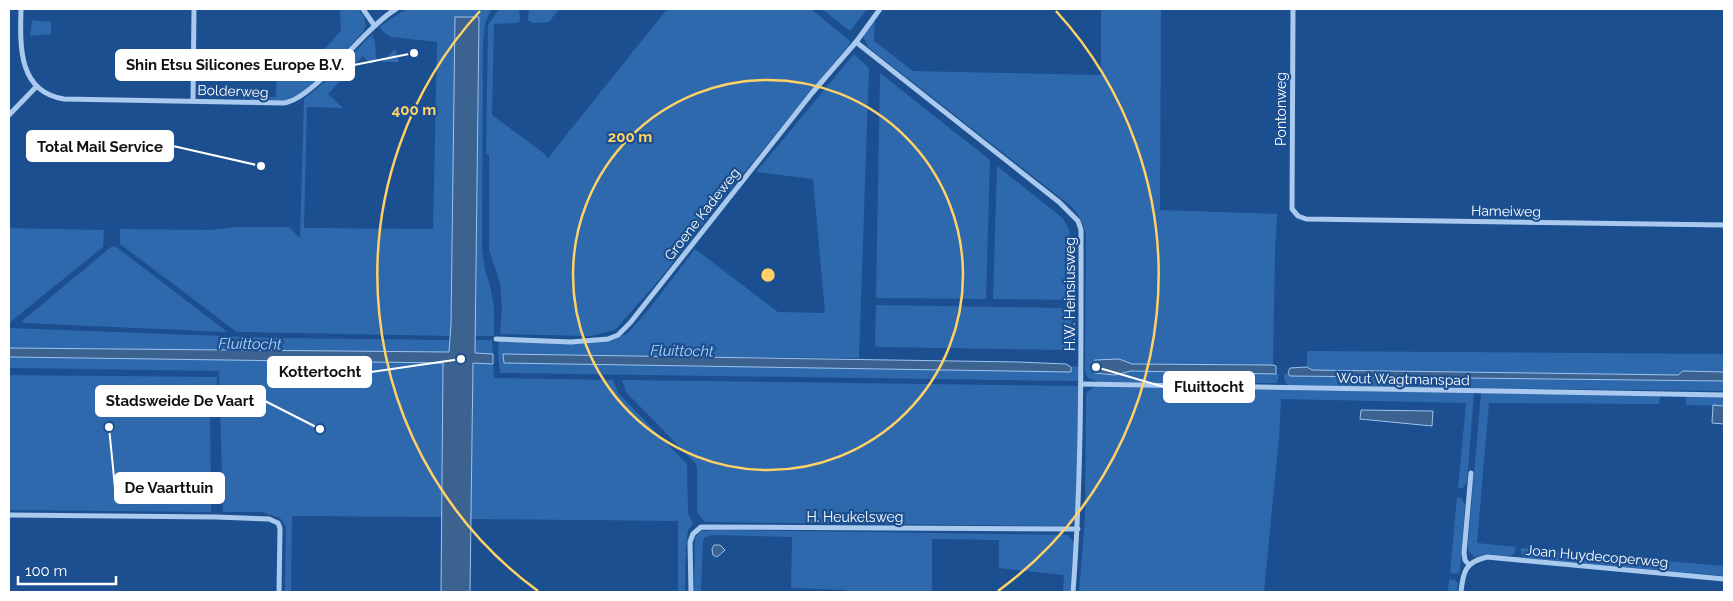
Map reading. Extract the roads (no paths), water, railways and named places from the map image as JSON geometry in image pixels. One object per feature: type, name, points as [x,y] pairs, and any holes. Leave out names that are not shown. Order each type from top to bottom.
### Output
[{"type":"street","points":[[9,115],[36,87],[26,71],[21,44],[21,9]]},
{"type":"street","points":[[192,101],[194,9]]},
{"type":"street","points":[[363,9],[374,25]]},
{"type":"street","name":"Bolderweg","points":[[36,87],[49,95],[64,99],[251,103],[290,102],[310,90],[374,25],[396,9]]},
{"type":"street","name":"Groene Kadeweg","points":[[496,339],[571,342],[608,339],[618,335],[630,323],[812,93],[856,42],[880,9]]},
{"type":"street","name":"Pontonweg","points":[[1292,209],[1293,9]]},
{"type":"street","name":"H.W. Heinsiusweg","points":[[856,42],[1059,202],[1078,221],[1081,230],[1081,384],[1078,529],[1073,592]]},
{"type":"street","name":"Hameiweg","points":[[1292,209],[1298,216],[1306,219],[1724,225]]},
{"type":"street","name":"Wout Wagtmanspad","points":[[1081,384],[1724,395]]},
{"type":"street","points":[[1461,592],[1462,578],[1469,564],[1465,560],[1464,553],[1471,473]]},
{"type":"street","points":[[9,515],[269,519],[278,523],[280,528],[279,592]]},
{"type":"street","name":"H. Heukelsweg","points":[[691,592],[690,542],[693,534],[701,527],[1078,529]]},
{"type":"street","name":"Joan Huydecoperweg","points":[[1469,564],[1487,557],[1724,579]]},
{"type":"place","name":"Shin Etsu Silicones Europe B.V.","points":[[414,53]]},
{"type":"place","name":"Total Mail Service","points":[[261,166]]},
{"type":"place","name":"Kottertocht","points":[[461,359]]},
{"type":"place","name":"Fluittocht","points":[[1096,367]]},
{"type":"place","name":"De Vaarttuin","points":[[109,427]]},
{"type":"place","name":"Stadsweide De Vaart","points":[[320,429]]}]
